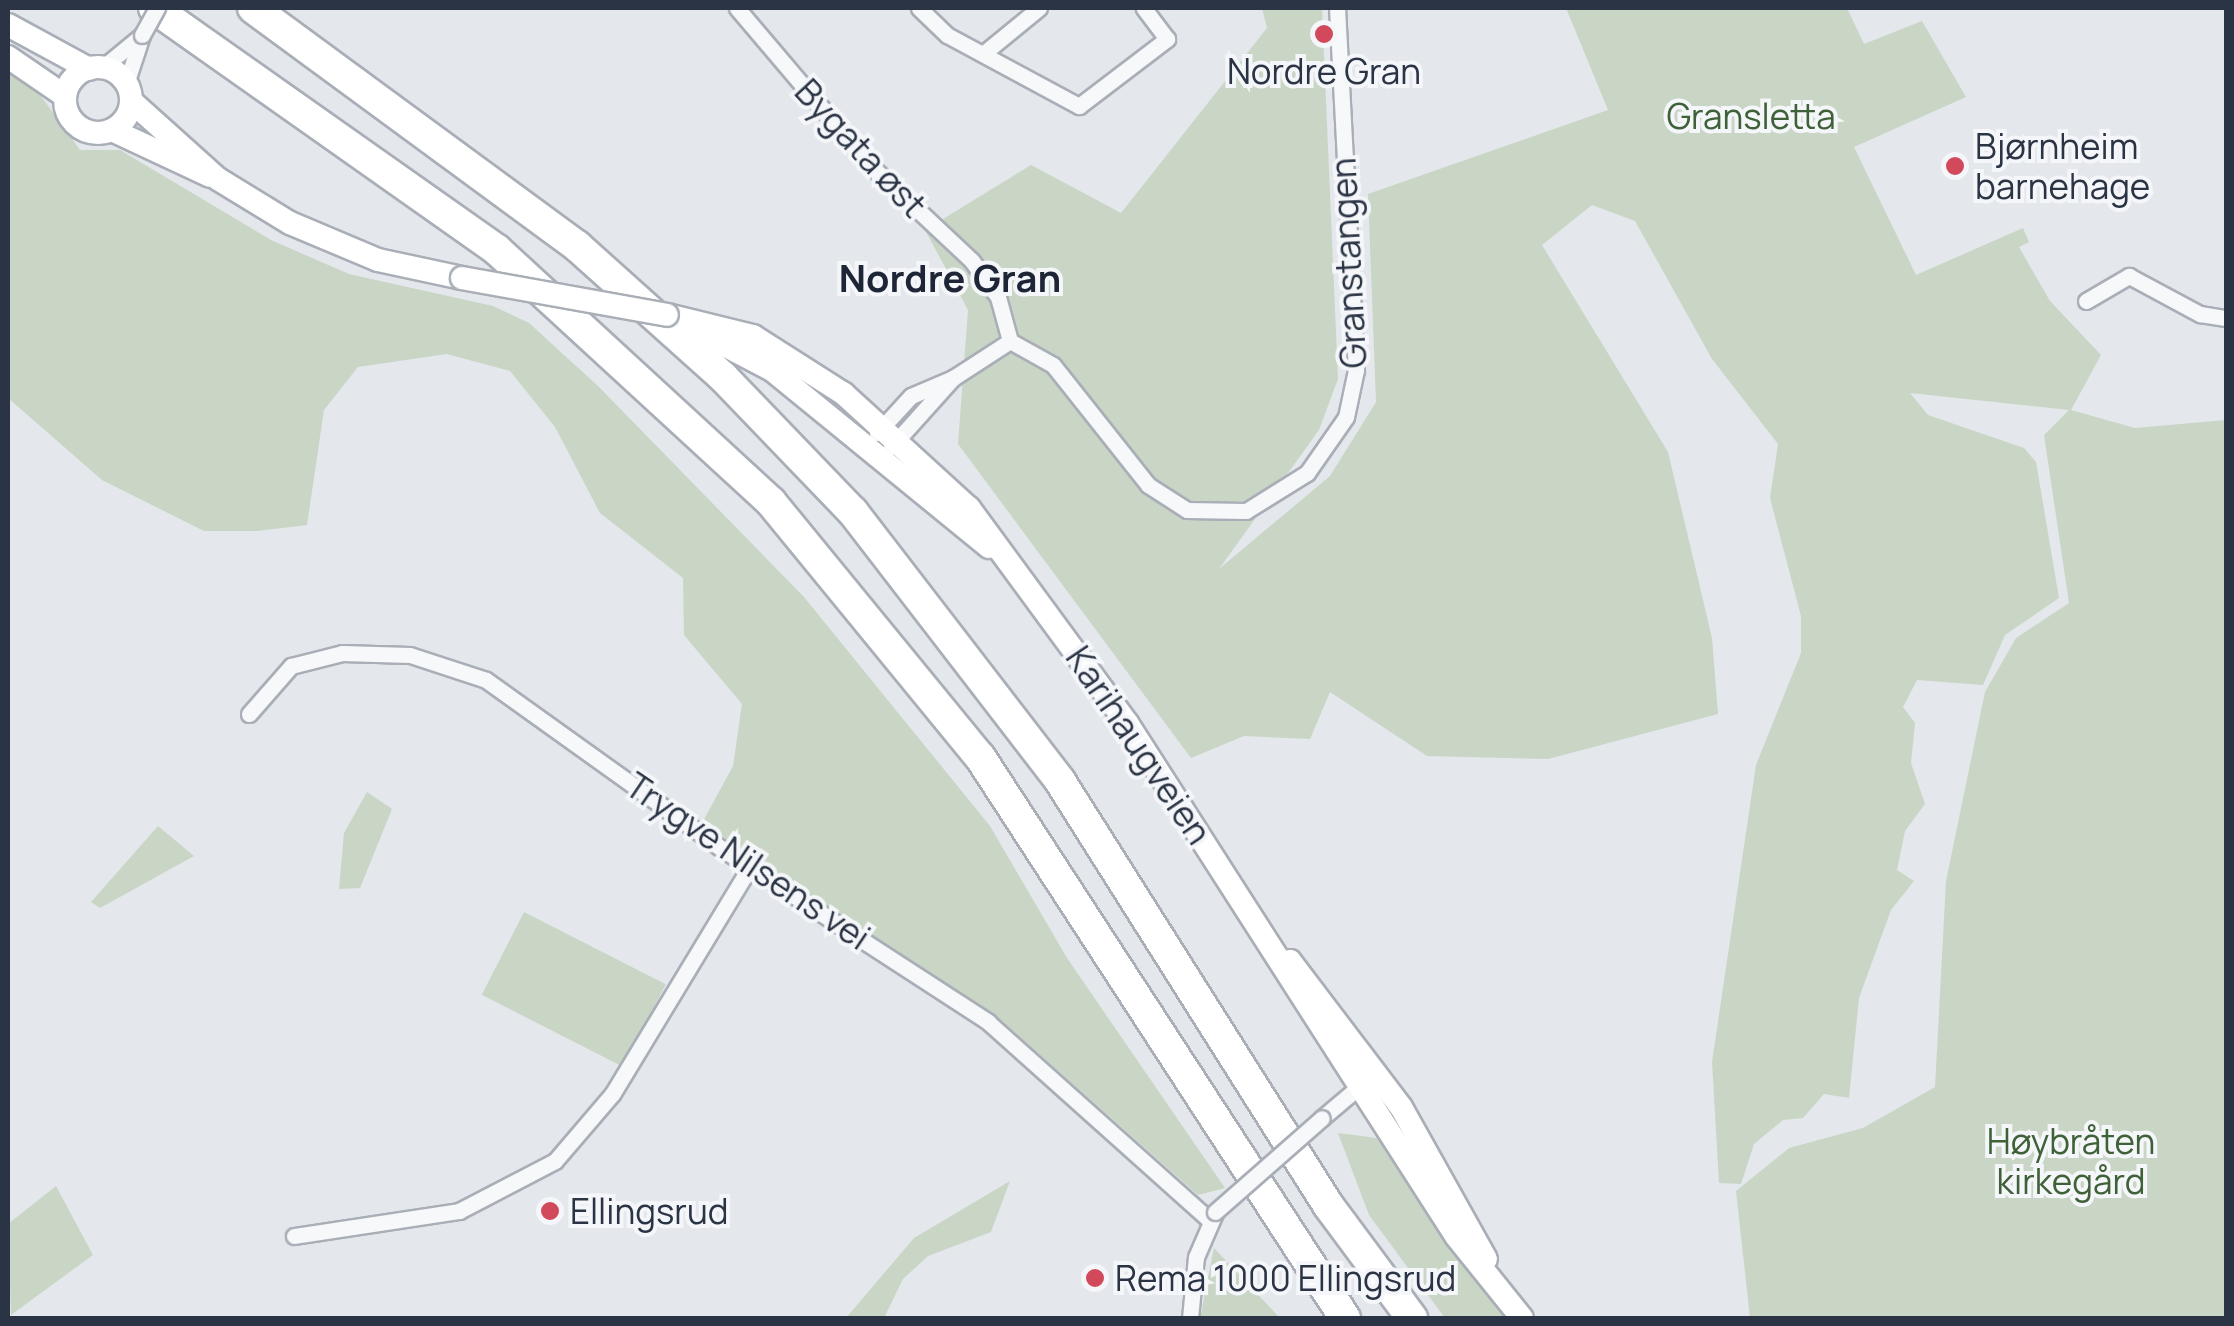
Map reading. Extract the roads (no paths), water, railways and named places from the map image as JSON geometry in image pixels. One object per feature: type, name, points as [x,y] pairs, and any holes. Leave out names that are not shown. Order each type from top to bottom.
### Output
[{"type":"highway","points":[[253,8],[576,246],[722,377],[853,512],[1050,767],[1328,1205],[1412,1318]]},
{"type":"highway","points":[[151,17],[497,250],[772,502],[980,757],[1346,1318]]},
{"type":"main road","name":"Karihaugveien","points":[[8,25],[102,63],[130,84],[218,178]]},
{"type":"main road","name":"Karihaugveien","points":[[8,57],[66,96],[83,130],[112,130],[218,178],[350,252],[462,278],[668,315],[752,336],[883,422],[904,440],[996,552],[1127,723],[1274,945],[1368,1078],[1446,1177],[1498,1285],[1522,1318]]},
{"type":"main road","points":[[66,96],[102,63]]},
{"type":"main road","points":[[112,130],[130,84]]},
{"type":"main road","name":"Karihaugveien","points":[[668,315],[772,370],[996,552]]},
{"type":"street","name":"Bygata øst","points":[[737,8],[872,167],[972,261],[998,298],[1010,341]]},
{"type":"street","points":[[919,8],[1064,101],[1088,106],[1166,39],[1144,8]]},
{"type":"street","points":[[984,53],[1039,8]]},
{"type":"street","name":"Granstangen","points":[[1010,341],[1053,365],[1148,486],[1188,510],[1246,511],[1320,460],[1346,417],[1356,370],[1337,8]]},
{"type":"street","points":[[102,63],[151,17]]},
{"type":"street","points":[[130,84],[151,17]]},
{"type":"street","points":[[2086,301],[2129,276],[2200,314],[2226,318]]},
{"type":"street","points":[[874,450],[904,440],[953,378],[1010,341]]},
{"type":"street","points":[[874,450],[883,422],[930,383],[953,378]]},
{"type":"street","name":"Trygve Nilsens vei","points":[[249,714],[278,675],[314,657],[381,652],[438,662],[519,700],[750,868],[988,1022],[1212,1216]]},
{"type":"street","points":[[294,1236],[459,1211],[556,1161],[627,1072],[750,868]]},
{"type":"street","points":[[1190,1318],[1212,1216],[1368,1078]]},
{"type":"place","name":"Nordre Gran","points":[[1324,34]]},
{"type":"place","name":"Bjørnheim barnehage","points":[[1955,166]]},
{"type":"place","name":"Ellingsrud","points":[[550,1211]]},
{"type":"place","name":"Rema 1000 Ellingsrud","points":[[1095,1278]]},
{"type":"district","name":"Nordre Gran","points":[[950,278]]},
{"type":"park label","name":"Gransletta","points":[[1751,116]]},
{"type":"park label","name":"Høybråten kirkegård","points":[[2071,1161]]}]
